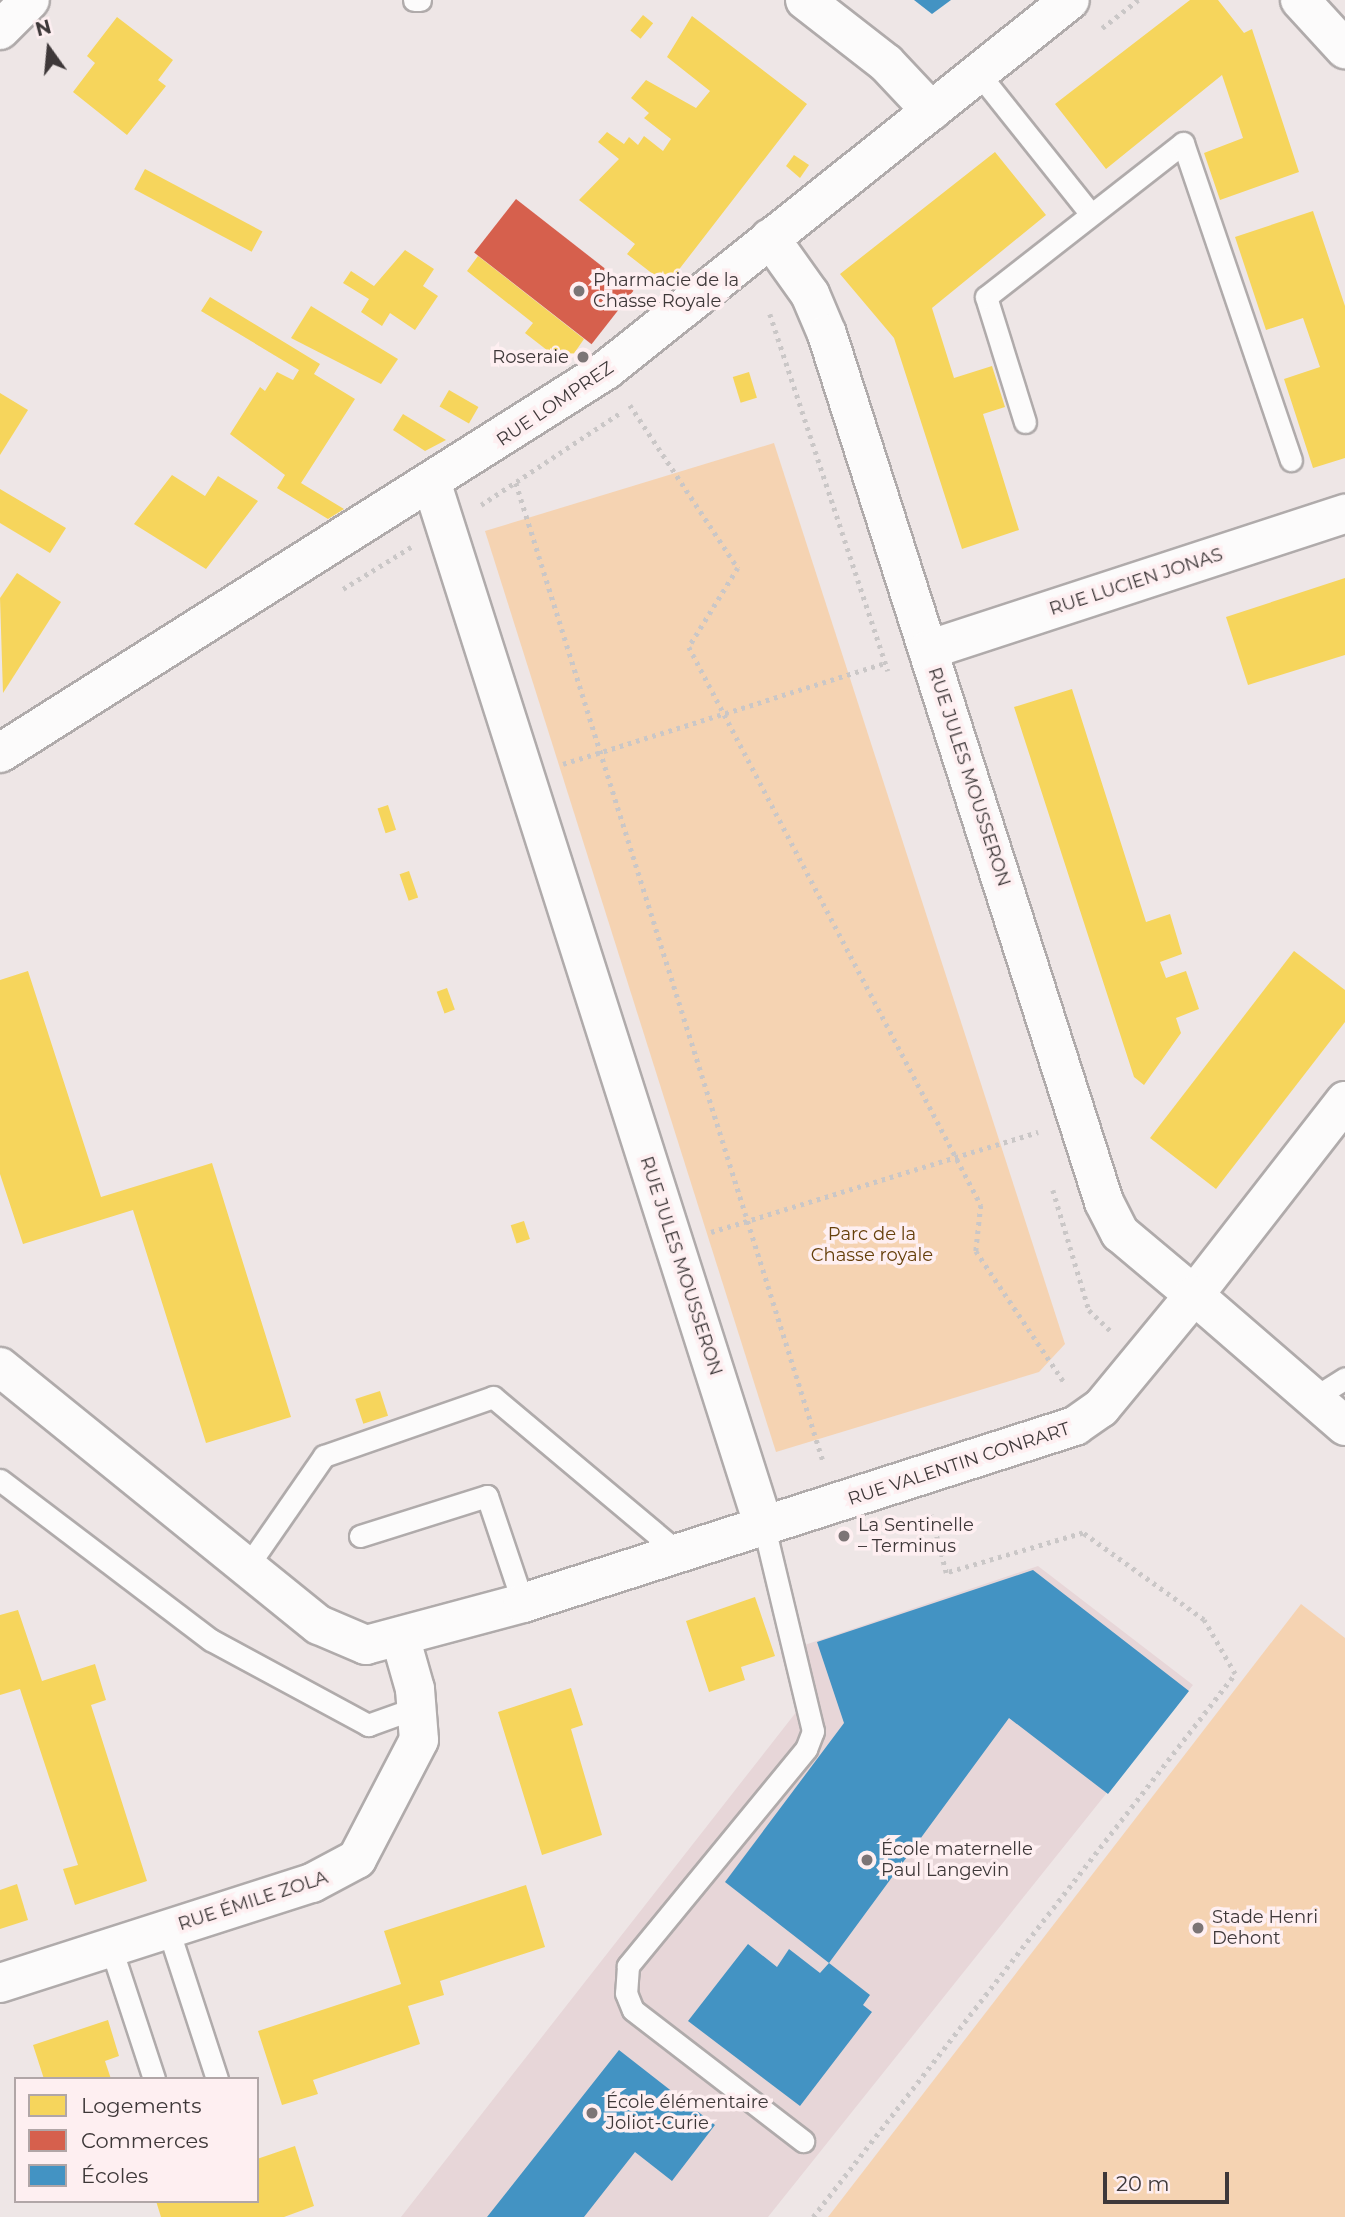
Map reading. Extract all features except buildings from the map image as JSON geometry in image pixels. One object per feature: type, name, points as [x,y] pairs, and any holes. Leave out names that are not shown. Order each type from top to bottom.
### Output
[{"type":"street","points":[[0,30],[30,0]]},
{"type":"street","points":[[806,0],[886,63],[931,111]]},
{"type":"street","name":"RUE LOMPREZ","points":[[0,753],[432,484],[606,370],[1070,0]]},
{"type":"street","points":[[1300,0],[1345,49]]},
{"type":"street","name":"RUE JULES MOUSSERON","points":[[770,238],[820,315],[1078,1119],[1120,1233],[1194,1295]]},
{"type":"street","name":"RUE JULES MOUSSERON","points":[[432,484],[764,1527]]},
{"type":"street","name":"RUE LUCIEN JONAS","points":[[928,650],[1345,514]]},
{"type":"street","name":"RUE VALENTIN CONRART","points":[[764,1527],[1088,1419],[1194,1295],[1345,1101]]},
{"type":"street","points":[[1194,1295],[1345,1426]]},
{"type":"street","points":[[0,1367],[334,1634],[366,1645],[401,1640],[764,1527]]},
{"type":"street","name":"RUE ÉMILE ZOLA","points":[[0,1983],[329,1877],[357,1859],[415,1757],[418,1707],[401,1640]]},
{"type":"lane","points":[[414,0],[420,0]]},
{"type":"lane","points":[[979,74],[1088,212]]},
{"type":"lane","points":[[1025,422],[986,298],[1088,212],[1183,143],[1291,460]]},
{"type":"lane","points":[[1312,1399],[1345,1378]]},
{"type":"lane","points":[[247,1567],[324,1456],[493,1397],[680,1554]]},
{"type":"lane","points":[[0,1480],[211,1640],[368,1725],[418,1707]]},
{"type":"lane","points":[[360,1536],[487,1496],[523,1603]]},
{"type":"lane","points":[[764,1527],[813,1731],[806,1749],[628,1966],[626,1993],[633,2010],[803,2141]]},
{"type":"lane","points":[[168,1929],[216,2077]]},
{"type":"lane","points":[[111,1948],[153,2077]]},
{"type":"path","points":[[630,405],[738,568],[689,647],[952,1158],[981,1205],[976,1251],[1088,1419]]},
{"type":"path","points":[[516,483],[837,1504]]},
{"type":"path","points":[[525,776],[928,650]]},
{"type":"path","points":[[674,1243],[1078,1119]]},
{"type":"path","points":[[813,2217],[1235,1674],[1204,1620],[1083,1533],[946,1573],[920,1477]]},
{"type":"shaded area","name":"École maternelle Paul Langevin","points":[[1038,1566],[1193,1685],[768,2217],[401,2217],[797,1711],[781,1653]]},
{"type":"green space","name":"Parc de la Chasse royale","points":[[774,443],[1065,1344],[1039,1372],[776,1452],[485,531]]},
{"type":"green space","name":"Stade Henri Dehont","points":[[1301,1604],[1345,1638],[1345,2217],[828,2217]]},
{"type":"place","name":"Pharmacie de la Chasse Royale","points":[[579,291]]},
{"type":"place","name":"Roseraie","points":[[583,357]]},
{"type":"place","name":"La Sentinelle – Terminus","points":[[844,1536]]},
{"type":"place","name":"École maternelle Paul Langevin","points":[[867,1860]]},
{"type":"place","name":"Stade Henri Dehont","points":[[1198,1928]]},
{"type":"place","name":"École élémentaire Joliot-Curie","points":[[592,2113]]}]
